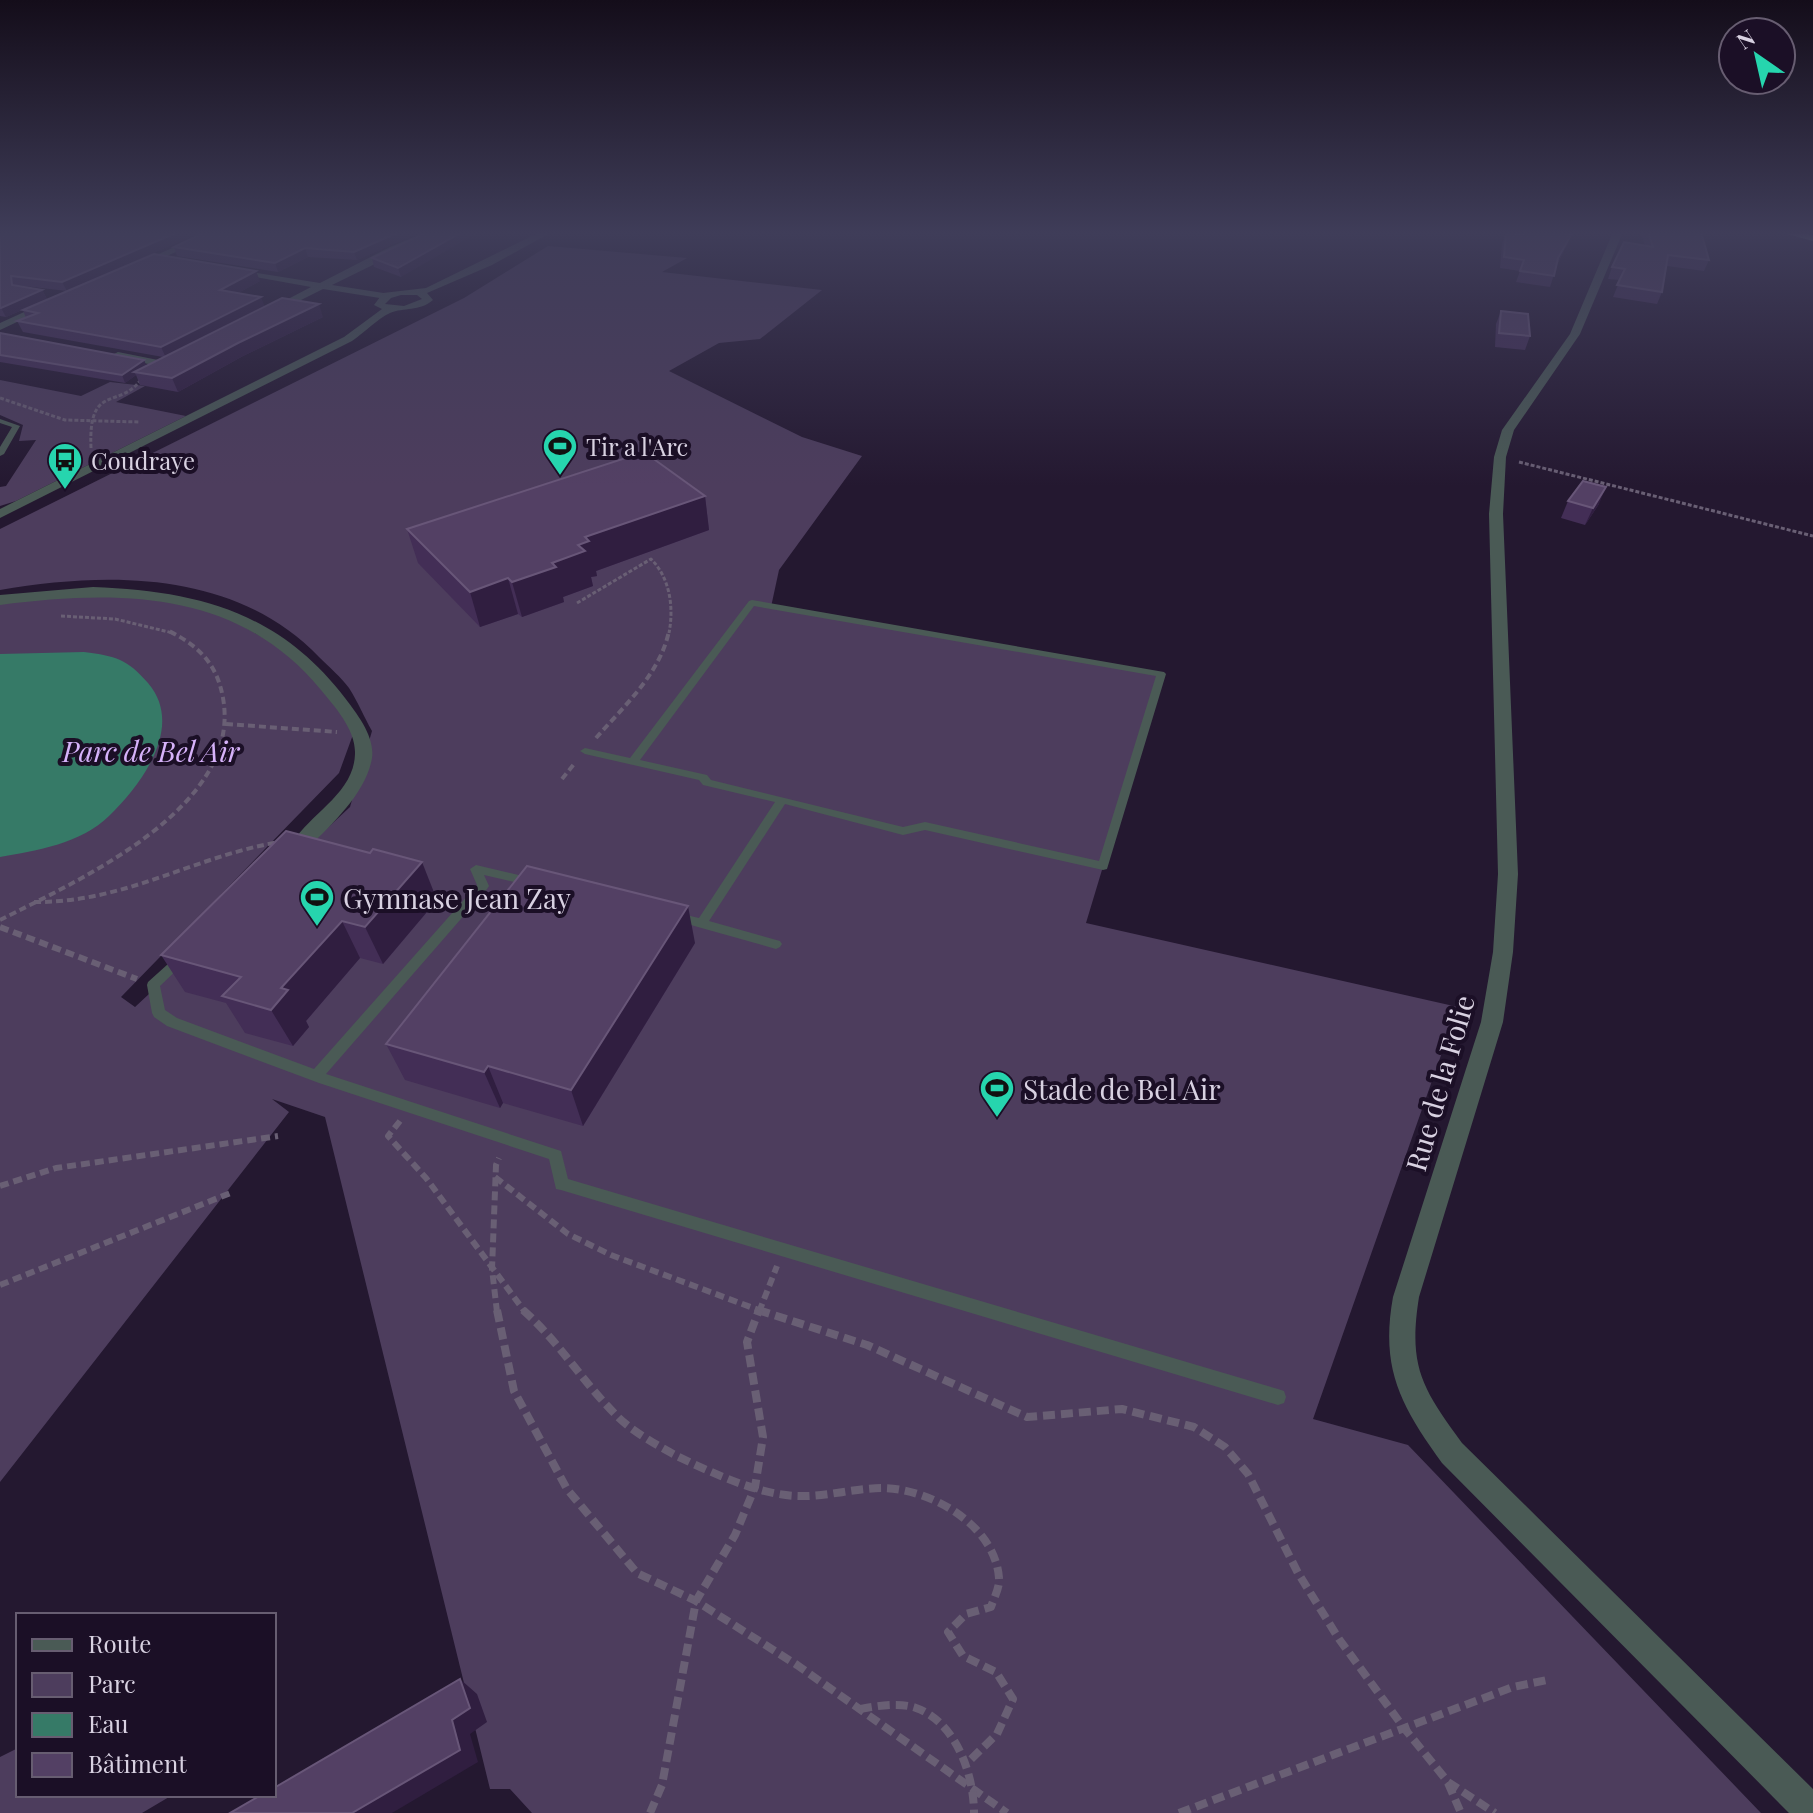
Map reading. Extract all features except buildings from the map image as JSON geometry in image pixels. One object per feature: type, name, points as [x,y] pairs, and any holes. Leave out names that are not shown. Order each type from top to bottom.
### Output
[{"type":"street","points":[[0,327],[23,317]]},
{"type":"street","points":[[0,514],[348,339],[372,317]]},
{"type":"street","name":"Rue de la Folie","points":[[1582,317],[1575,334],[1508,430],[1500,457],[1495,552],[1507,831],[1503,952],[1492,1022],[1406,1297],[1399,1330],[1402,1369],[1420,1409],[1452,1453],[1813,1813]]},
{"type":"street","points":[[0,334],[14,336]]},
{"type":"street","points":[[106,353],[168,365]]},
{"type":"street","points":[[142,378],[183,357]]},
{"type":"street","points":[[0,600],[63,593],[136,593],[185,601],[236,616],[278,637],[312,664],[363,743],[359,773],[347,793],[299,845]]},
{"type":"lane","points":[[0,421],[16,426],[1,449]]},
{"type":"lane","points":[[585,751],[703,777],[707,783],[903,831],[925,826],[1103,866],[1161,674],[752,603],[633,761]]},
{"type":"lane","points":[[702,923],[782,800]]},
{"type":"lane","points":[[316,1076],[483,886],[476,869],[551,887]]},
{"type":"lane","points":[[657,913],[776,944]]},
{"type":"lane","points":[[197,943],[153,985],[159,1013],[172,1022],[316,1076],[556,1155],[561,1184],[1278,1397]]},
{"type":"path","points":[[91,453],[89,420],[93,410],[138,384],[142,378]]},
{"type":"path","points":[[0,398],[65,420],[139,422]]},
{"type":"path","points":[[1500,457],[1813,536]]},
{"type":"path","points":[[562,779],[660,662],[673,624],[665,573],[651,559],[628,568],[602,591],[577,603]]},
{"type":"path","points":[[0,920],[135,845],[186,801],[204,775],[226,724],[224,685],[207,653],[190,640],[133,621],[47,616]]},
{"type":"path","points":[[226,724],[310,732],[355,729]]},
{"type":"path","points":[[33,903],[78,901],[248,848],[299,845]]},
{"type":"path","points":[[0,927],[153,985]]},
{"type":"path","points":[[410,1107],[388,1136],[426,1178],[522,1310],[550,1334],[617,1417],[675,1455],[755,1487],[797,1496],[884,1488],[921,1494],[954,1510],[980,1535],[995,1558],[1000,1581],[991,1607],[966,1614],[948,1632],[963,1656],[996,1672],[1013,1699],[997,1734],[966,1764]]},
{"type":"path","points":[[0,1186],[64,1165],[148,1158],[278,1136]]},
{"type":"path","points":[[509,1139],[496,1165],[495,1177],[492,1269],[499,1325],[514,1391],[567,1489],[637,1573],[696,1601],[797,1665],[1007,1813]]},
{"type":"path","points":[[495,1177],[568,1234],[611,1255],[759,1311],[867,1345],[1027,1417],[1122,1409],[1194,1427],[1215,1440],[1248,1474],[1298,1573],[1339,1639],[1448,1782],[1461,1813]]},
{"type":"path","points":[[0,1285],[233,1192]]},
{"type":"path","points":[[650,1813],[662,1785],[696,1601],[735,1535],[755,1487],[763,1437],[747,1342],[785,1249]]},
{"type":"path","points":[[1179,1813],[1513,1687],[1547,1680]]},
{"type":"path","points":[[859,1709],[874,1706],[916,1708],[946,1730],[966,1764],[974,1813]]},
{"type":"path","points":[[1448,1782],[1495,1813]]},
{"type":"green space","name":"Parc de Bel Air","points":[[427,317],[788,317],[760,339],[719,343],[669,371],[802,437],[862,456],[779,570],[771,607],[1161,674],[1086,923],[1458,1007],[1313,1419],[1408,1445],[1761,1813],[532,1813],[510,1789],[490,1789],[325,1117],[272,1099],[289,1112],[0,1482],[0,600],[108,592],[211,608],[313,666],[355,729],[339,773],[121,997],[135,1007],[350,807],[372,731],[346,684],[319,657],[286,629],[250,608],[211,593],[170,584],[128,580],[85,580],[0,590],[0,529]]},
{"type":"green space","points":[[0,380],[81,396],[110,382],[145,386],[116,402],[186,416],[16,501],[0,506],[0,487],[6,486],[36,440],[19,441],[23,425],[0,415]]},
{"type":"green space","points":[[16,1749],[16,1797],[169,1797],[142,1813],[0,1813],[0,1757]]},
{"type":"water","points":[[84,652],[120,660],[148,683],[158,700],[162,717],[161,736],[155,754],[122,803],[86,833],[58,844],[0,857],[0,654]]},
{"type":"place","name":"Tir a l'Arc","points":[[560,477]]},
{"type":"place","name":"Coudraye","points":[[65,491]]},
{"type":"place","name":"Gymnase Jean Zay","points":[[317,928]]},
{"type":"place","name":"Stade de Bel Air","points":[[997,1119]]}]
